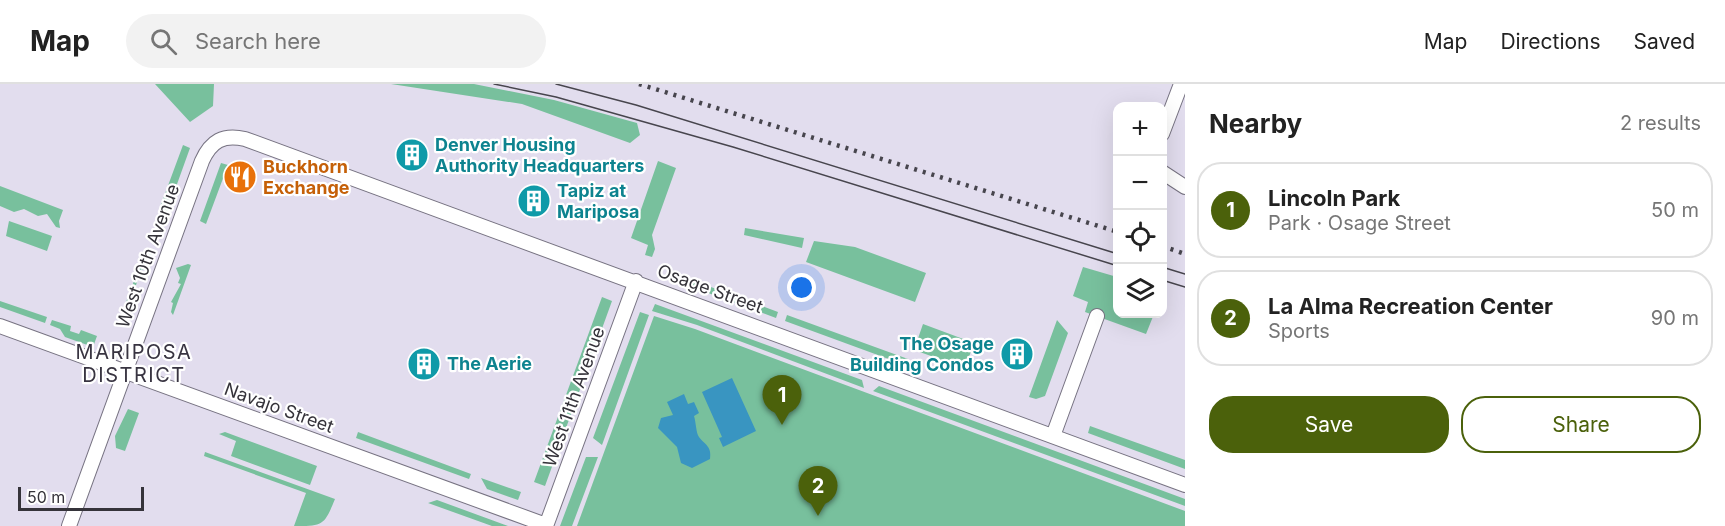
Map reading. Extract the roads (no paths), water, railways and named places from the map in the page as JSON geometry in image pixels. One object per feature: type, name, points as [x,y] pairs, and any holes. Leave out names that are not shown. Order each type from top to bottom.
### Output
[{"type":"street","points":[[1167,121],[1181,84]]},
{"type":"street","name":"Osage Street","points":[[220,138],[244,139],[636,281],[1185,485]]},
{"type":"street","name":"West 10th Avenue","points":[[69,526],[202,161],[213,144],[220,138]]},
{"type":"street","points":[[1167,175],[1185,187]]},
{"type":"street","name":"West 11th Avenue","points":[[546,526],[636,281]]},
{"type":"street","points":[[1053,436],[1097,316]]},
{"type":"street","name":"Navajo Street","points":[[0,326],[546,526]]},
{"type":"water","points":[[732,378],[756,431],[723,447],[719,438],[722,437],[702,392]]},
{"type":"water","points":[[684,394],[688,404],[694,402],[699,413],[694,416],[697,433],[709,448],[710,455],[710,459],[692,468],[681,463],[677,447],[658,428],[661,418],[673,415],[667,402]]},
{"type":"tram line","points":[[494,84],[556,97],[733,147],[1113,264]]},
{"type":"tram line","points":[[556,84],[636,105],[1113,252]]},
{"type":"tram line","points":[[1167,269],[1185,274]]},
{"type":"tram line","points":[[1167,282],[1185,287]]},
{"type":"railway","points":[[639,84],[1113,230]]},
{"type":"railway","points":[[1167,248],[1185,254]]},
{"type":"place","name":"Denver Housing Authority Headquarters","points":[[412,155]]},
{"type":"place","name":"Buckhorn Exchange","points":[[240,177]]},
{"type":"place","name":"Tapiz at Mariposa","points":[[534,201]]},
{"type":"place","name":"The Osage Building Condos","points":[[1017,354]]},
{"type":"place","name":"The Aerie","points":[[424,364]]},
{"type":"place","name":"Lincoln Park","points":[[782,425]]},
{"type":"place","name":"La Alma Recreation Center","points":[[818,516]]},
{"type":"district","name":"MARIPOSA DISTRICT","points":[[134,364]]}]
